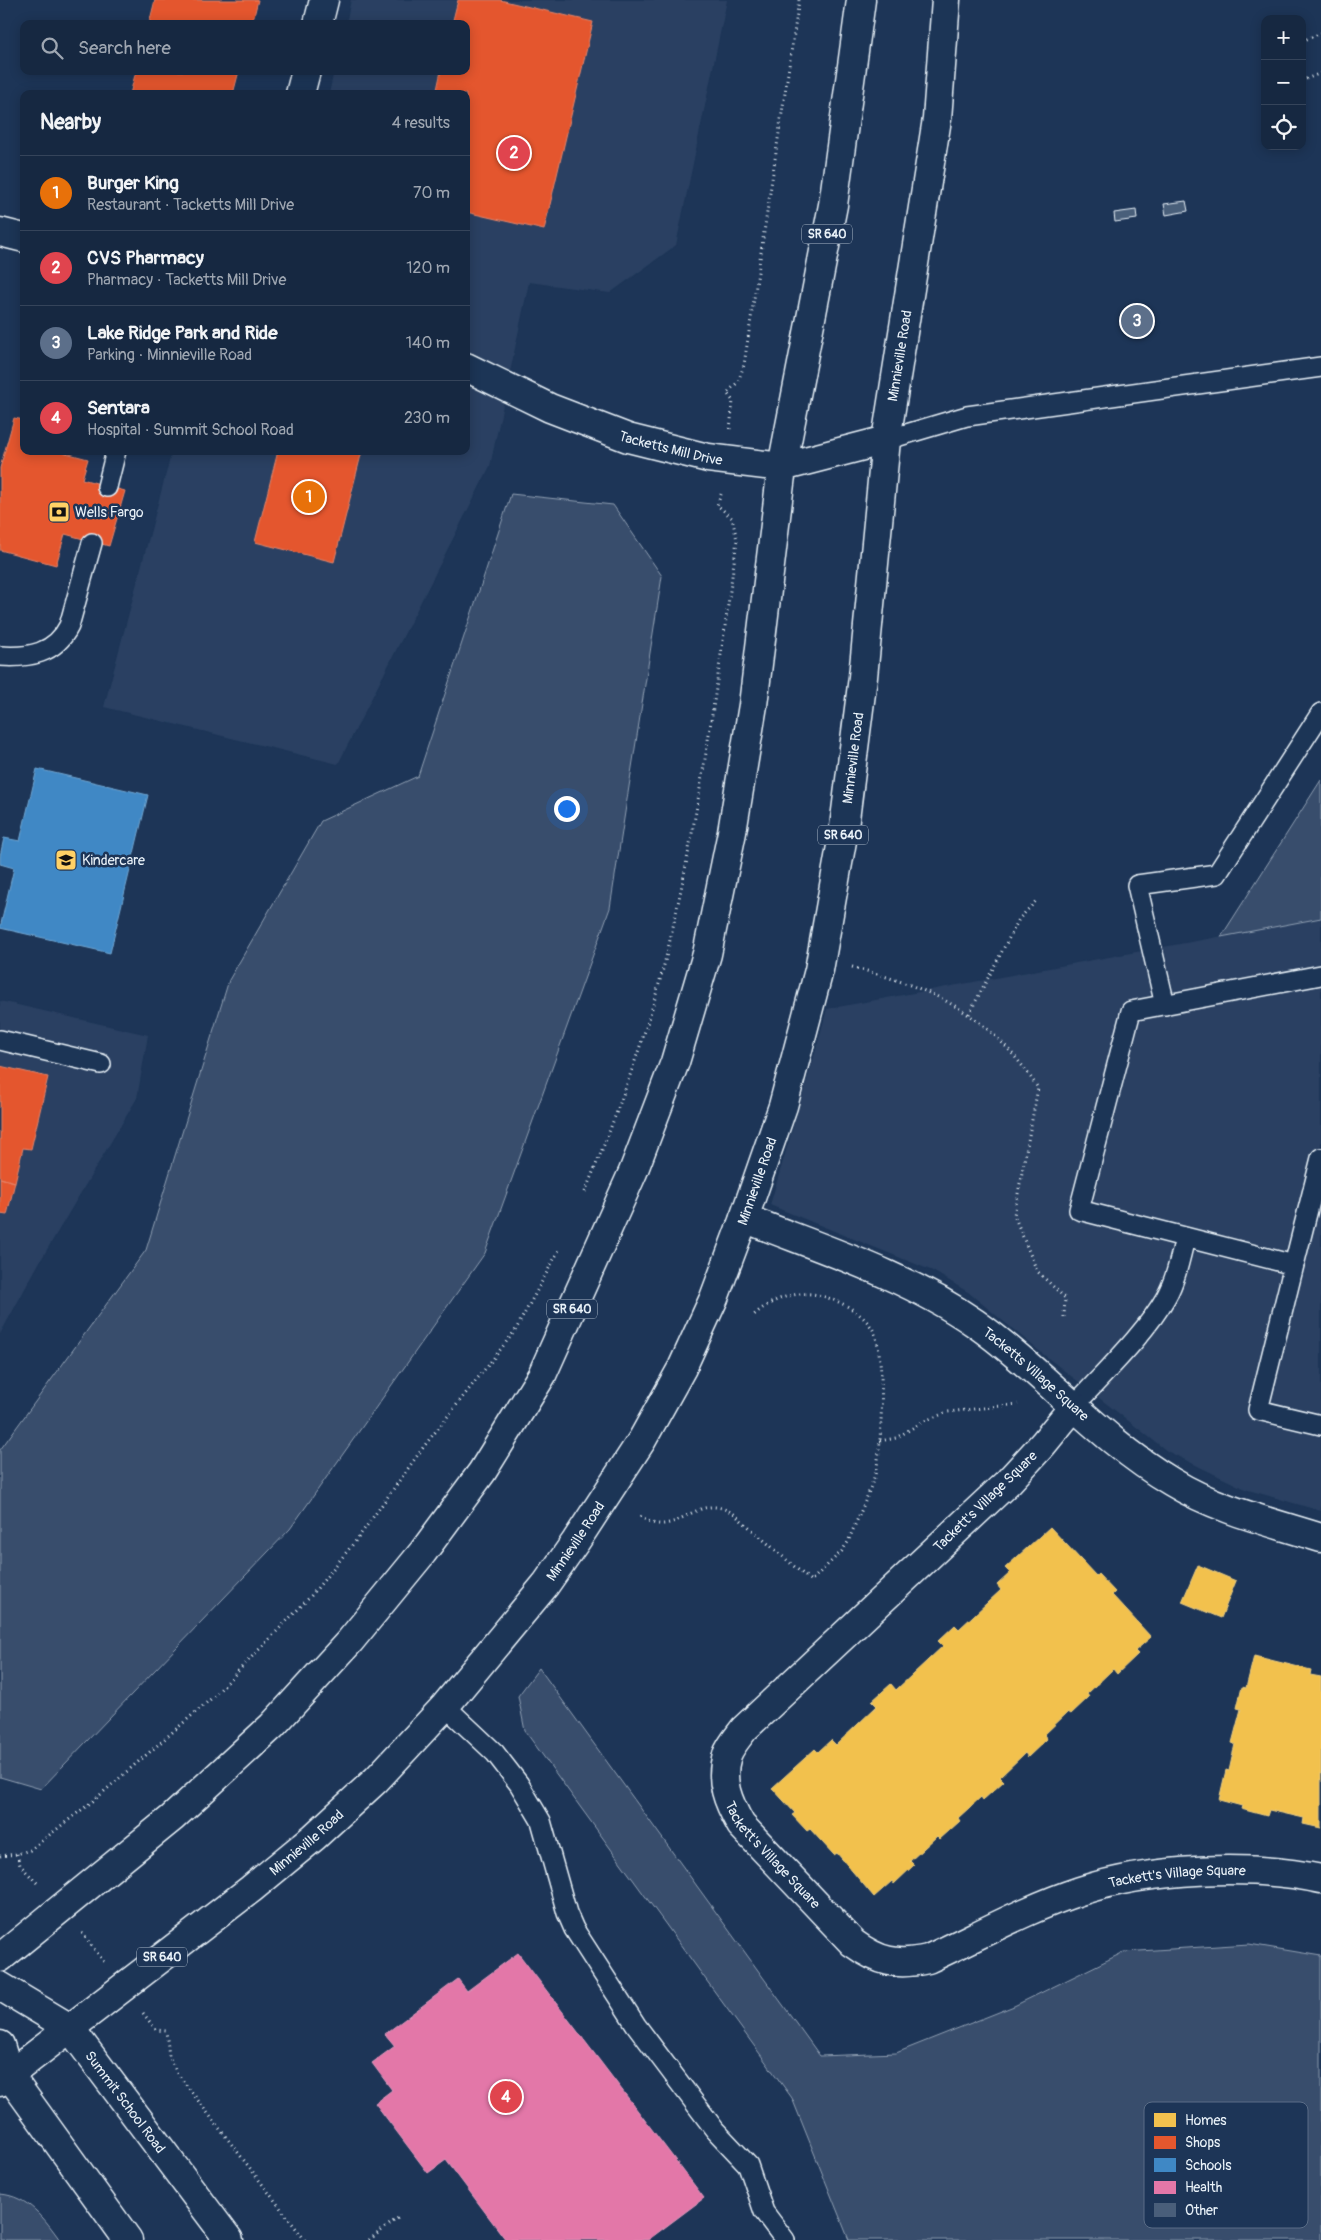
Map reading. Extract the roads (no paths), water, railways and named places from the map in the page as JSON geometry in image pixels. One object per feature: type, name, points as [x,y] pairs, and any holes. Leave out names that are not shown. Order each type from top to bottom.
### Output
[{"type":"main road","points":[[319,20],[324,0]]},
{"type":"main road","name":"SR 640","points":[[0,1958],[172,1818],[272,1726],[350,1641],[423,1552],[482,1472],[542,1375],[633,1172],[675,1062],[707,954],[732,832],[753,705],[782,467],[833,205],[861,0]]},
{"type":"main road","name":"Minnieville Road","points":[[4,2078],[251,1889],[314,1837],[376,1780],[445,1706],[546,1584],[642,1440],[686,1359],[714,1298],[783,1106],[819,970],[848,795],[864,668],[886,440],[936,119],[946,0]]},
{"type":"main road","points":[[301,90],[305,75]]},
{"type":"main road","points":[[0,232],[20,237]]},
{"type":"main road","name":"Tacketts Mill Drive","points":[[470,369],[550,408],[628,438],[708,458],[782,467],[886,440]]},
{"type":"main road","name":"Tacketts Village Square","points":[[744,1218],[876,1270],[929,1294],[975,1323],[1129,1452],[1173,1482],[1223,1507],[1321,1538]]},
{"type":"main road","name":"Tackett's Village Square","points":[[1074,1406],[1009,1481],[744,1729],[727,1753],[723,1779],[729,1803],[742,1824],[853,1943],[868,1954],[907,1964],[928,1959],[1043,1905],[1085,1889],[1136,1877],[1194,1870],[1298,1874],[1321,1879]]},
{"type":"main road","name":"Summit School Road","points":[[0,1986],[70,2028],[229,2240]]},
{"type":"main road","points":[[0,2045],[4,2078],[128,2240]]},
{"type":"lane","points":[[886,440],[967,416],[1321,367]]},
{"type":"lane","points":[[107,487],[115,455]]},
{"type":"lane","points":[[0,656],[20,657],[37,655],[58,642],[65,634],[69,626],[92,543]]},
{"type":"lane","points":[[1165,1005],[1137,885],[1217,874],[1321,713]]},
{"type":"lane","points":[[1294,1265],[1078,1210],[1131,1011],[1321,975]]},
{"type":"lane","points":[[0,1040],[101,1064]]},
{"type":"lane","points":[[1321,1158],[1258,1410],[1321,1425]]},
{"type":"lane","points":[[1074,1406],[1136,1337],[1166,1297],[1175,1275],[1185,1238]]},
{"type":"lane","points":[[445,1706],[495,1753],[519,1784],[541,1821],[574,1929],[636,2025],[715,2130],[748,2166],[764,2212],[785,2240]]},
{"type":"place","name":"CVS Pharmacy","points":[[514,153]]},
{"type":"place","name":"Lake Ridge Park and Ride","points":[[1137,321]]},
{"type":"place","name":"Burger King","points":[[309,497]]},
{"type":"place","name":"Wells Fargo","points":[[59,512]]},
{"type":"place","name":"Kindercare","points":[[66,860]]},
{"type":"place","name":"Sentara","points":[[506,2097]]}]
